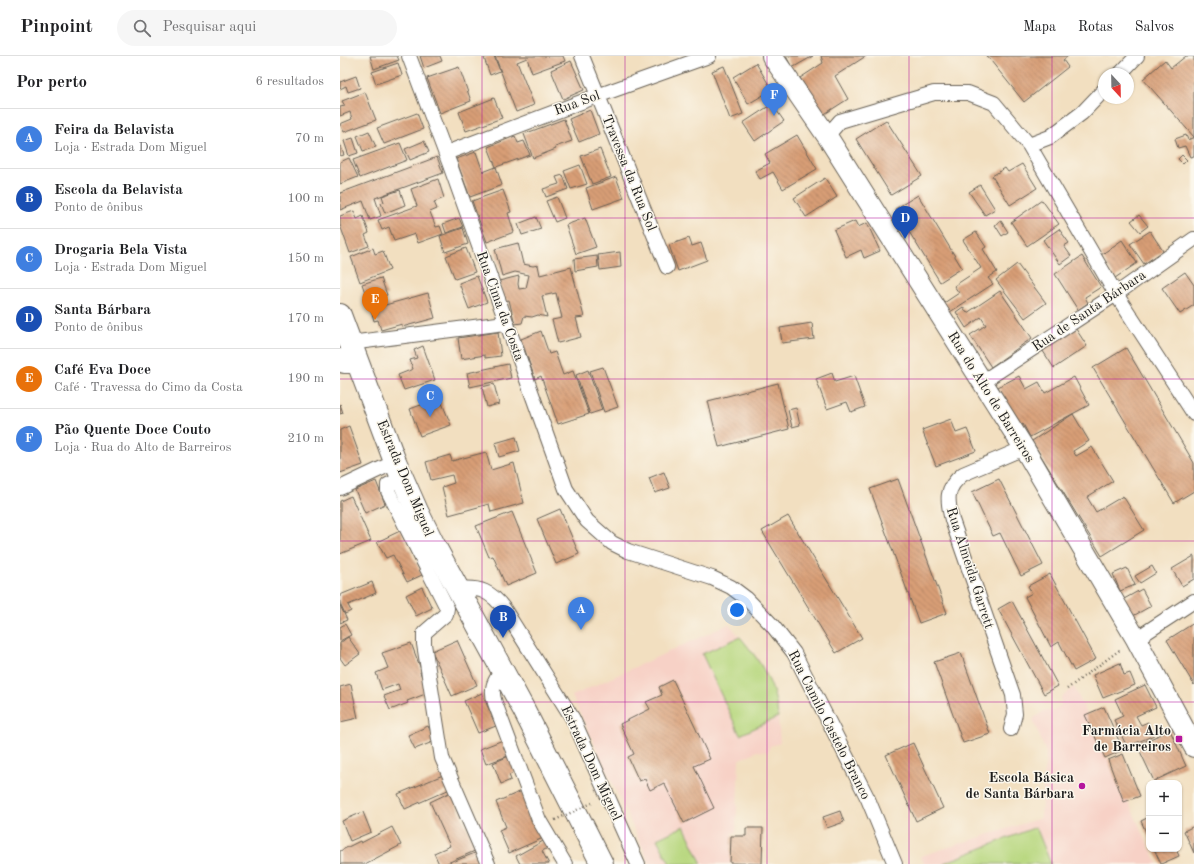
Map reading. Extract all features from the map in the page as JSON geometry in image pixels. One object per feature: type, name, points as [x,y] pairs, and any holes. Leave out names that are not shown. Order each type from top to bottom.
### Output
[{"type":"main road","name":"Estrada Dom Miguel","points":[[340,315],[350,355],[399,470],[434,545],[502,670],[602,864]]},
{"type":"street","name":"Rua Cima da Costa","points":[[409,56],[446,152],[566,489],[588,520],[612,544]]},
{"type":"street","name":"Travessa da Rua Sol","points":[[582,56],[667,267]]},
{"type":"street","name":"Rua Sol","points":[[446,152],[710,56]]},
{"type":"street","name":"Rua do Alto de Barreiros","points":[[772,56],[827,136],[1024,448],[1129,643],[1194,747]]},
{"type":"street","points":[[1126,68],[1137,56]]},
{"type":"street","points":[[827,136],[840,121],[934,93],[968,93],[994,103],[1030,145],[1116,294],[1194,414]]},
{"type":"street","points":[[1030,145],[1050,137],[1082,112],[1098,96]]},
{"type":"street","name":"Rua de Santa Bárbara","points":[[982,382],[1116,294],[1194,239]]},
{"type":"street","points":[[350,355],[506,323]]},
{"type":"street","name":"Rua Almeida Garrett","points":[[1011,729],[1015,714],[1013,695],[952,520],[948,498],[950,488],[954,481],[963,474],[1024,448]]},
{"type":"street","points":[[340,488],[399,470]]},
{"type":"street","points":[[399,470],[388,485],[388,491],[447,608],[446,614],[424,633],[424,644],[442,758],[488,864]]},
{"type":"street","name":"Rua Camilo Castelo Branco","points":[[612,544],[628,551],[712,578],[731,587],[747,599],[772,625],[794,653],[868,799],[895,864]]},
{"type":"street","name":"Estrada Dom Miguel","points":[[458,589],[472,588],[487,592],[498,601],[504,609],[573,719],[638,864]]},
{"type":"street","points":[[1129,643],[1194,601]]},
{"type":"street","points":[[502,670],[496,680],[492,693],[539,820],[565,864]]},
{"type":"path","points":[[1067,689],[1129,643]]},
{"type":"path","points":[[555,820],[592,803]]},
{"type":"shaded area","points":[[729,624],[759,660],[769,679],[777,704],[780,743],[770,746],[768,752],[757,751],[739,760],[736,832],[732,833],[730,864],[650,864],[572,696]]},
{"type":"shaded area","name":"Escola Básica de Santa Bárbara","points":[[1074,687],[1146,840],[1146,852],[1152,852],[1158,864],[924,864],[921,856],[1041,818],[1046,753],[1033,719],[1045,710],[1052,712],[1061,705],[1061,697]]},
{"type":"green space","points":[[740,637],[766,674],[774,694],[778,717],[740,735],[702,654]]},
{"type":"green space","points":[[684,826],[702,864],[670,864],[657,839]]},
{"type":"green space","points":[[1036,827],[1051,864],[944,864],[944,863]]},
{"type":"building","points":[[370,56],[397,56],[399,60],[374,69]]},
{"type":"building","points":[[420,56],[440,56],[442,61],[424,68]]},
{"type":"building","points":[[494,56],[500,71],[490,75],[484,58]]},
{"type":"building","points":[[495,56],[563,56],[565,61],[532,73],[527,58],[517,62],[534,105],[516,112]]},
{"type":"building","points":[[786,56],[813,56],[792,68]]},
{"type":"building","points":[[821,56],[866,56],[835,76],[848,99],[823,115],[800,78],[823,63]]},
{"type":"building","points":[[987,56],[1068,56],[1063,60],[1068,67],[1024,102]]},
{"type":"building","points":[[1186,56],[1194,56],[1194,137],[1143,79],[1165,60],[1171,68]]},
{"type":"building","points":[[571,61],[584,90],[563,99],[551,70]]},
{"type":"building","points":[[398,63],[402,75],[376,84],[372,72]]},
{"type":"building","points":[[756,63],[772,90],[748,104],[733,77]]},
{"type":"building","points":[[724,66],[743,114],[730,119],[712,71]]},
{"type":"building","points":[[459,67],[471,101],[440,113],[427,78]]},
{"type":"building","points":[[356,76],[360,88],[348,92],[346,86],[340,89],[340,82]]},
{"type":"building","points":[[365,92],[376,120],[344,132],[340,124],[352,119],[350,112],[340,116],[340,107],[345,106],[342,101]]},
{"type":"building","points":[[494,98],[502,118],[466,131],[459,112]]},
{"type":"building","points":[[772,104],[784,121],[755,141],[743,123]]},
{"type":"building","points":[[590,110],[599,134],[579,142],[569,119]]},
{"type":"building","points":[[417,113],[423,129],[384,144],[377,128]]},
{"type":"building","points":[[564,119],[572,141],[555,147],[556,149],[533,158],[524,134]]},
{"type":"building","points":[[886,120],[922,176],[891,195],[856,139]]},
{"type":"building","points":[[369,131],[376,147],[363,151],[357,136]]},
{"type":"building","points":[[797,135],[817,169],[783,189],[773,172],[760,179],[755,171],[770,163],[765,154]]},
{"type":"building","points":[[1186,135],[1188,140],[1194,137],[1194,156],[1190,157],[1185,146],[1178,148],[1175,139]]},
{"type":"building","points":[[515,136],[518,143],[524,141],[530,155],[496,167],[488,147]]},
{"type":"building","points":[[353,138],[358,153],[349,156],[344,141]]},
{"type":"building","points":[[424,141],[429,152],[410,160],[405,149]]},
{"type":"building","points":[[400,143],[407,160],[360,178],[353,160]]},
{"type":"building","points":[[340,144],[344,155],[340,156]]},
{"type":"building","points":[[600,149],[611,177],[592,184],[581,156]]},
{"type":"building","points":[[476,152],[483,172],[496,167],[502,185],[470,197],[456,159]]},
{"type":"building","points":[[1182,155],[1187,160],[1183,164],[1178,159]]},
{"type":"building","points":[[437,157],[443,173],[375,198],[381,216],[370,220],[363,201],[340,210],[340,193]]},
{"type":"building","points":[[349,158],[358,177],[340,184],[340,162]]},
{"type":"building","points":[[1022,164],[1037,188],[1010,205],[992,176],[1005,168],[1008,172]]},
{"type":"building","points":[[580,165],[587,184],[571,189],[564,171]]},
{"type":"building","points":[[563,175],[568,189],[546,197],[543,189],[559,184],[556,177]]},
{"type":"building","points":[[616,177],[624,198],[593,209],[586,188]]},
{"type":"building","points":[[825,178],[837,197],[806,217],[794,198]]},
{"type":"building","points":[[438,179],[444,198],[434,202],[437,209],[430,212],[436,227],[440,226],[443,234],[418,243],[415,234],[394,241],[389,227],[382,230],[378,220],[417,206],[411,189]]},
{"type":"building","points":[[980,185],[995,209],[985,215],[969,192]]},
{"type":"building","points":[[400,190],[405,205],[385,213],[381,203],[384,202],[382,196]]},
{"type":"building","points":[[503,190],[511,212],[508,213],[514,232],[487,242],[472,201]]},
{"type":"building","points":[[918,195],[962,268],[940,282],[895,209]]},
{"type":"building","points":[[557,197],[565,218],[555,222],[546,201]]},
{"type":"building","points":[[1042,200],[1059,224],[1027,246],[1011,222]]},
{"type":"building","points":[[354,211],[357,219],[363,216],[369,233],[365,235],[369,246],[350,253],[340,225],[340,216]]},
{"type":"building","points":[[1139,215],[1148,226],[1140,232],[1131,221]]},
{"type":"building","points":[[536,217],[541,229],[522,235],[518,224]]},
{"type":"building","points":[[459,218],[463,227],[446,233],[443,224]]},
{"type":"building","points":[[585,218],[596,247],[576,254],[566,225]]},
{"type":"building","points":[[855,221],[858,227],[867,223],[880,251],[864,258],[861,250],[846,257],[834,230]]},
{"type":"building","points":[[1001,221],[1008,232],[1002,236],[995,225]]},
{"type":"building","points":[[463,228],[468,244],[445,252],[440,236]]},
{"type":"building","points":[[1059,229],[1069,243],[1064,246],[1071,256],[1060,264],[1043,240]]},
{"type":"building","points":[[1150,231],[1163,251],[1144,264],[1130,244]]},
{"type":"building","points":[[976,232],[986,247],[983,249],[997,272],[988,278],[993,284],[950,312],[944,303],[959,293],[954,286],[981,268],[963,240]]},
{"type":"building","points":[[689,238],[692,246],[701,243],[707,260],[678,271],[669,245]]},
{"type":"building","points":[[1122,240],[1137,263],[1115,278],[1101,255]]},
{"type":"building","points":[[518,243],[523,264],[533,266],[538,265],[540,275],[571,267],[584,317],[576,318],[581,337],[558,343],[552,320],[562,318],[556,293],[542,296],[547,317],[538,315],[532,317],[524,316],[522,323],[515,324],[509,300],[504,301],[499,281],[519,276],[519,289],[526,288],[529,275],[515,272],[502,276],[495,249]]},
{"type":"building","points":[[373,248],[375,254],[383,251],[390,270],[360,282],[351,257]]},
{"type":"building","points":[[466,248],[475,272],[455,279],[446,256]]},
{"type":"building","points":[[620,252],[621,267],[600,270],[598,255]]},
{"type":"building","points":[[597,256],[598,267],[575,271],[574,259]]},
{"type":"building","points":[[1082,256],[1101,287],[1085,297],[1088,303],[1078,310],[1055,274]]},
{"type":"building","points":[[1017,264],[1046,303],[1025,318],[996,280]]},
{"type":"building","points":[[1185,272],[1194,285],[1194,305],[1180,314],[1162,288]]},
{"type":"building","points":[[477,276],[487,302],[469,309],[459,283]]},
{"type":"building","points":[[381,278],[387,295],[368,301],[362,284]]},
{"type":"building","points":[[1000,291],[1032,338],[991,367],[970,335],[986,325],[981,317],[966,328],[956,312],[963,307],[967,313]]},
{"type":"building","points":[[428,293],[435,318],[402,327],[402,324],[381,330],[378,320],[374,321],[371,309]]},
{"type":"building","points":[[812,323],[814,339],[782,343],[780,328]]},
{"type":"building","points":[[1074,326],[1087,346],[1054,368],[1041,348]]},
{"type":"building","points":[[541,331],[549,354],[555,352],[563,375],[573,371],[589,414],[558,424],[541,376],[535,379],[521,339]]},
{"type":"building","points":[[498,332],[501,356],[485,358],[485,355],[461,359],[458,338]]},
{"type":"building","points":[[423,346],[435,380],[404,390],[398,375],[413,369],[410,360],[417,358],[414,350]]},
{"type":"building","points":[[1126,348],[1194,463],[1194,491],[1174,503],[1093,368]]},
{"type":"building","points":[[508,364],[511,378],[470,387],[467,373]]},
{"type":"building","points":[[603,367],[618,407],[604,412],[590,371]]},
{"type":"building","points":[[588,370],[602,410],[590,414],[576,375]]},
{"type":"building","points":[[832,373],[835,382],[854,376],[865,407],[851,412],[847,402],[827,409],[816,379]]},
{"type":"building","points":[[1019,376],[1026,389],[1039,382],[1045,393],[1074,377],[1089,405],[1030,437],[1023,424],[1019,427],[998,387]]},
{"type":"building","points":[[778,383],[789,429],[719,447],[708,401]]},
{"type":"building","points":[[494,384],[499,404],[487,407],[482,387]]},
{"type":"building","points":[[440,398],[451,425],[420,436],[410,409]]},
{"type":"building","points":[[340,404],[343,413],[340,414]]},
{"type":"building","points":[[796,408],[800,425],[792,427],[788,410]]},
{"type":"building","points":[[1073,414],[1089,441],[1073,451],[1076,456],[1092,447],[1113,481],[1087,497],[1096,512],[1123,496],[1144,530],[1102,556],[1032,441]]},
{"type":"building","points":[[951,419],[956,433],[967,429],[976,451],[936,466],[922,430]]},
{"type":"building","points":[[349,426],[363,465],[340,473],[340,430]]},
{"type":"building","points":[[516,437],[520,451],[499,457],[495,443]]},
{"type":"building","points":[[486,452],[491,470],[514,463],[524,503],[491,512],[489,504],[449,515],[442,487],[454,483],[452,475],[431,480],[426,462],[450,455],[452,461]]},
{"type":"building","points":[[664,472],[670,488],[655,493],[649,478]]},
{"type":"building","points":[[898,479],[947,613],[919,623],[870,489]]},
{"type":"building","points":[[999,479],[1043,565],[1021,576],[1000,533],[993,536],[972,492]]},
{"type":"building","points":[[376,481],[385,504],[365,513],[355,490]]},
{"type":"building","points":[[351,496],[371,541],[340,554],[340,501]]},
{"type":"building","points":[[560,509],[579,554],[556,564],[537,519]]},
{"type":"building","points":[[512,512],[537,573],[506,586],[493,556],[489,557],[476,526]]},
{"type":"building","points":[[788,516],[862,638],[836,653],[762,531]]},
{"type":"building","points":[[400,531],[422,575],[407,582],[393,555],[386,558],[377,542]]},
{"type":"building","points":[[1194,556],[1194,579],[1182,586],[1172,569]]},
{"type":"building","points":[[1152,566],[1156,573],[1140,583],[1135,576]]},
{"type":"building","points":[[1127,568],[1135,585],[1120,591],[1113,574]]},
{"type":"building","points":[[1050,574],[1096,659],[1074,671],[1059,642],[1051,647],[1025,597],[1032,593],[1028,586]]},
{"type":"building","points":[[372,582],[376,593],[348,605],[351,611],[345,614],[340,603],[340,595]]},
{"type":"building","points":[[422,587],[432,608],[416,616],[406,595]]},
{"type":"building","points":[[1142,589],[1151,606],[1133,616],[1124,599]]},
{"type":"building","points":[[1012,601],[1058,686],[1044,694],[998,609]]},
{"type":"building","points":[[340,605],[347,620],[340,623]]},
{"type":"building","points":[[1194,623],[1194,685],[1167,640]]},
{"type":"building","points":[[345,624],[351,635],[340,641],[340,627]]},
{"type":"building","points":[[348,637],[360,654],[345,665],[340,658],[340,643]]},
{"type":"building","points":[[457,640],[477,685],[452,696],[432,651]]},
{"type":"building","points":[[411,643],[428,693],[407,701],[408,703],[390,710],[384,696],[400,690],[398,684],[382,690],[376,673],[388,668],[382,653]]},
{"type":"building","points":[[961,653],[990,734],[963,743],[934,662]]},
{"type":"building","points":[[1120,663],[1124,675],[1130,673],[1135,685],[1103,698],[1093,675]]},
{"type":"building","points":[[673,680],[710,759],[694,766],[714,808],[684,823],[664,783],[650,790],[645,779],[639,781],[628,757],[634,754],[620,724],[650,709],[646,702],[662,695],[659,687]]},
{"type":"building","points":[[351,684],[358,718],[340,722],[340,687]]},
{"type":"building","points":[[1145,685],[1156,707],[1136,716],[1141,725],[1148,722],[1154,735],[1127,747],[1114,720],[1123,716],[1115,699]]},
{"type":"building","points":[[482,693],[496,726],[478,733],[464,701]]},
{"type":"building","points":[[1104,707],[1123,750],[1105,758],[1085,715]]},
{"type":"building","points":[[428,726],[435,741],[415,749],[408,735]]},
{"type":"building","points":[[1170,730],[1186,766],[1154,780],[1137,745]]},
{"type":"building","points":[[503,740],[508,756],[486,764],[480,749]]},
{"type":"building","points":[[913,743],[943,808],[916,821],[886,755]]},
{"type":"building","points":[[1123,754],[1140,796],[1124,802],[1108,760]]},
{"type":"building","points":[[509,756],[516,772],[509,775],[511,780],[501,784],[493,763]]},
{"type":"building","points":[[443,775],[450,789],[405,809],[398,794]]},
{"type":"building","points":[[522,791],[543,838],[509,853],[499,830],[506,827],[496,802]]},
{"type":"building","points":[[451,792],[477,850],[445,864],[439,864],[434,853],[450,846],[430,802]]},
{"type":"building","points":[[840,811],[844,822],[827,828],[823,817]]},
{"type":"building","points":[[363,812],[371,832],[350,841],[342,821]]},
{"type":"building","points":[[1146,818],[1146,832],[1141,821]]},
{"type":"building","points":[[1194,826],[1194,853],[1184,831]]},
{"type":"building","points":[[392,827],[401,845],[365,864],[340,864],[340,851],[360,841],[361,843]]},
{"type":"building","points":[[746,828],[763,828],[762,864],[730,863],[731,836],[746,836]]},
{"type":"building","points":[[545,840],[548,848],[542,851],[549,864],[520,864],[516,856]]},
{"type":"building","points":[[480,851],[486,864],[456,864],[455,861]]},
{"type":"building","points":[[1155,852],[1177,852],[1179,856],[1161,864]]},
{"type":"place","name":"Pão Quente Doce Couto","points":[[774,116]]},
{"type":"place","name":"Santa Bárbara","points":[[905,239]]},
{"type":"place","name":"Café Eva Doce","points":[[375,320]]},
{"type":"place","name":"Drogaria Bela Vista","points":[[430,417]]},
{"type":"place","name":"Feira da Belavista","points":[[581,630]]},
{"type":"place","name":"Escola da Belavista","points":[[503,638]]},
{"type":"place","name":"Farmácia Alto de Barreiros","points":[[1179,739]]},
{"type":"place","name":"Escola Básica de Santa Bárbara","points":[[1082,786]]}]
